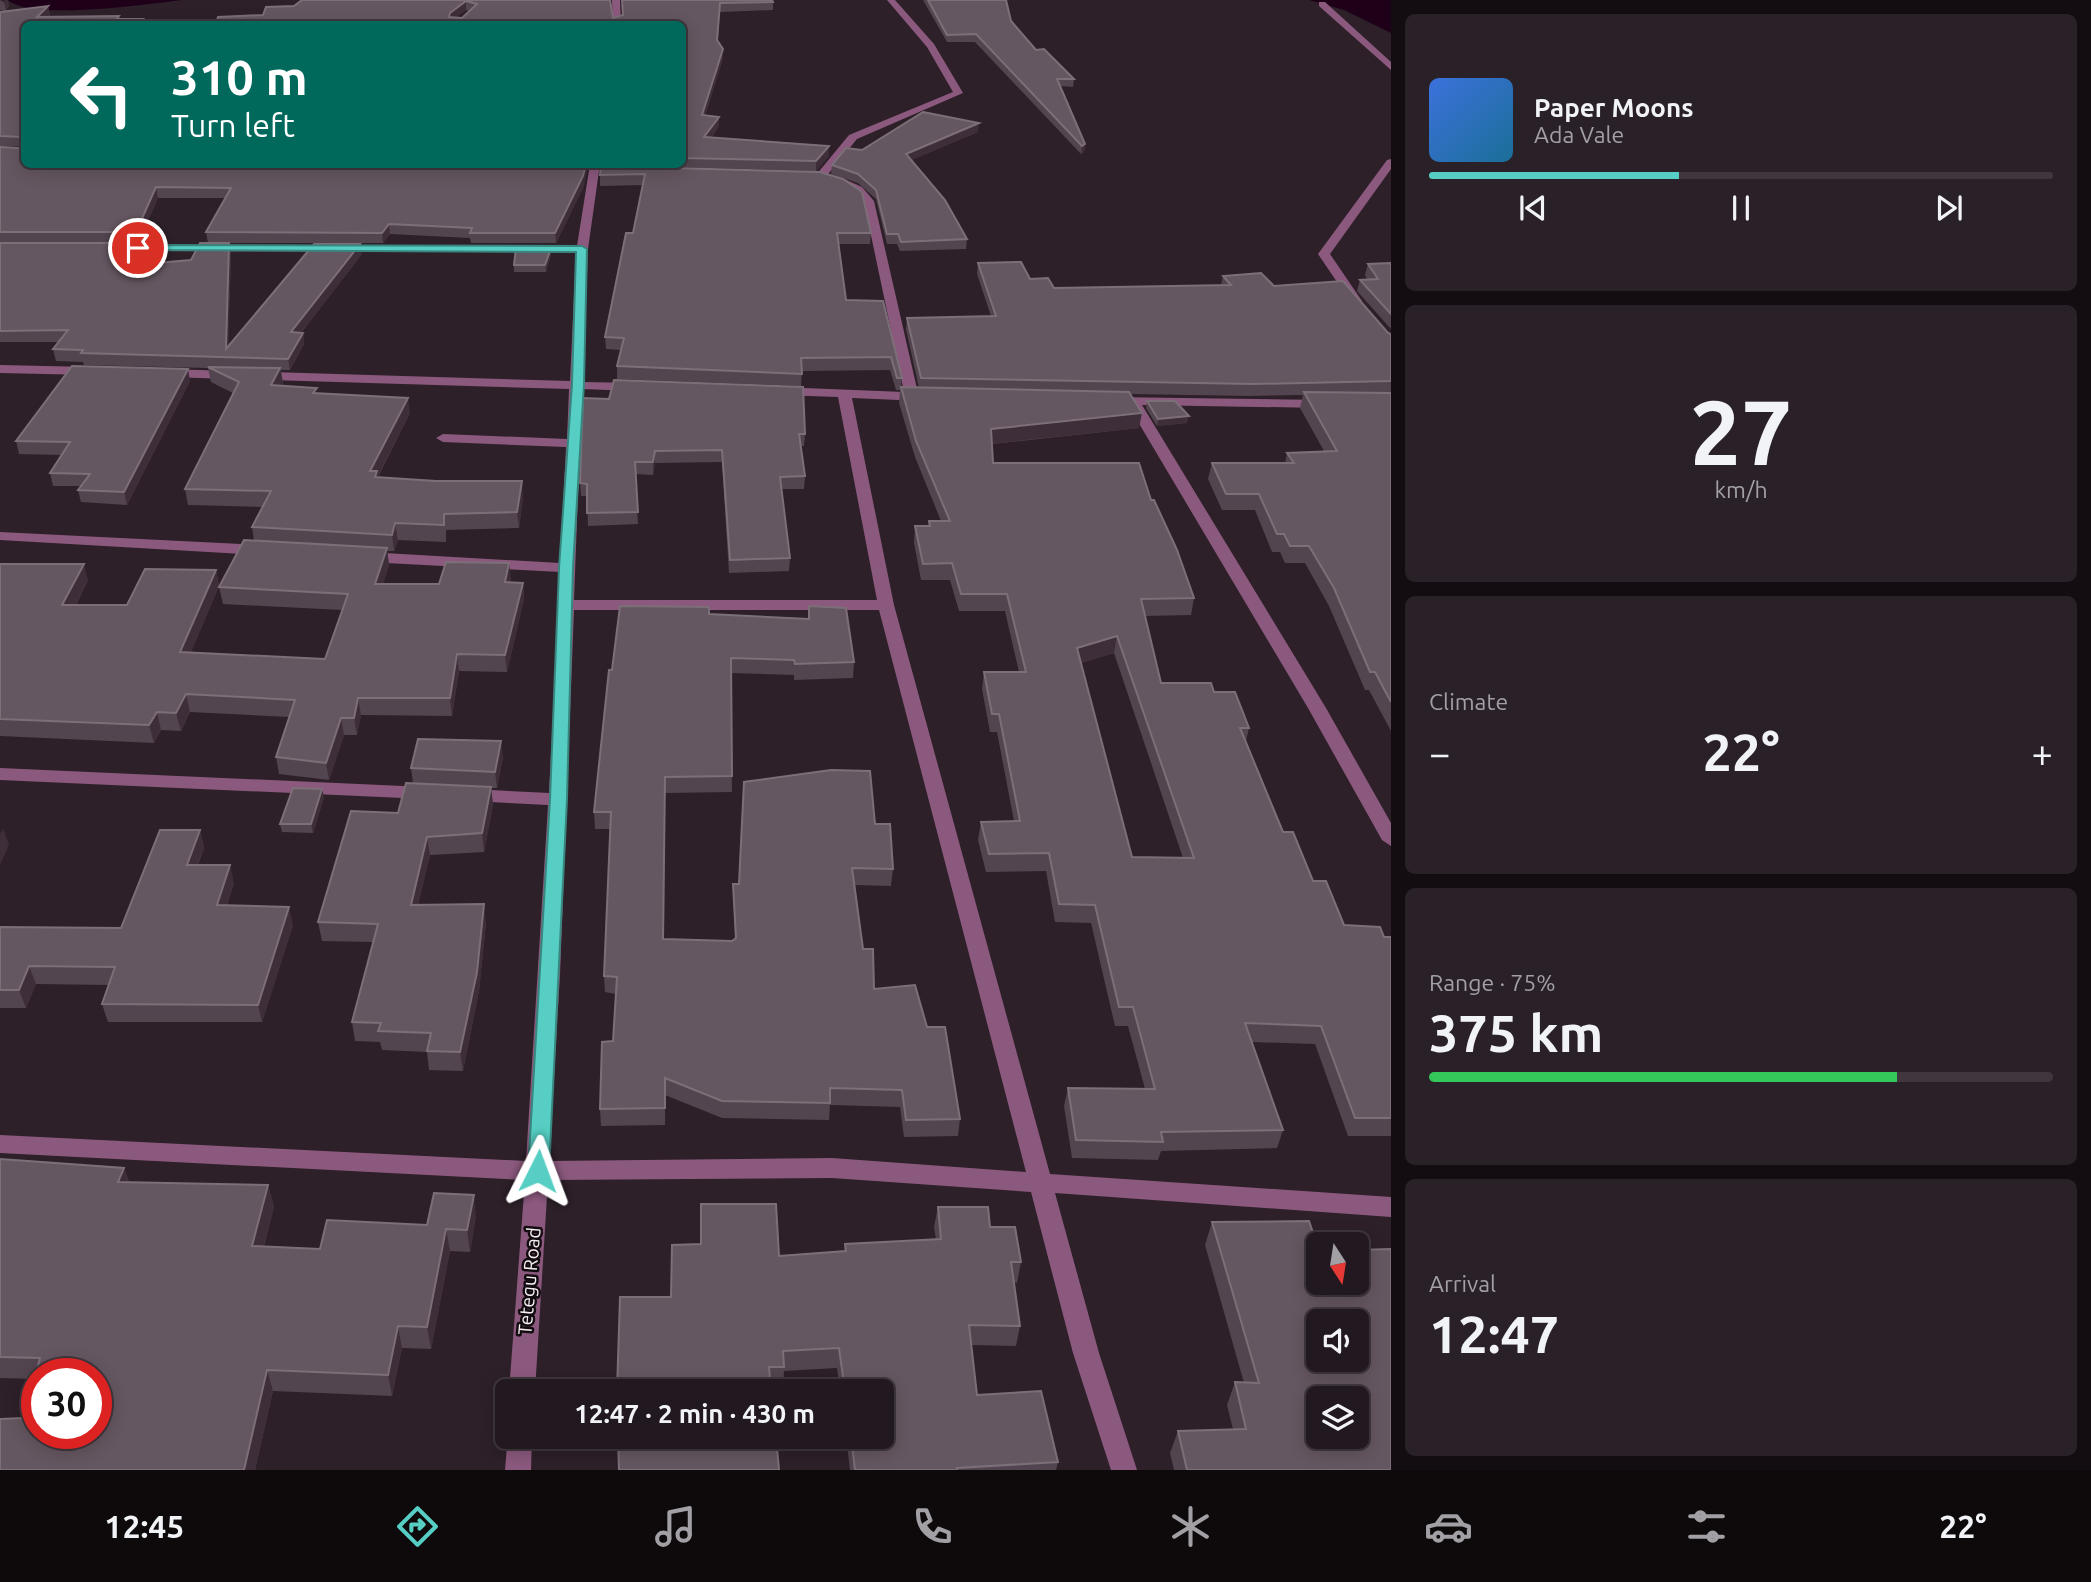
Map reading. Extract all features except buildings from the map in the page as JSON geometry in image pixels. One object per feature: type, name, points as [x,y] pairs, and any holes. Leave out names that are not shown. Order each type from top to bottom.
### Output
[{"type":"street","points":[[616,0],[617,21]]},
{"type":"street","points":[[820,177],[853,137],[958,93],[932,46],[891,0]]},
{"type":"street","points":[[1322,4],[1391,67]]},
{"type":"street","points":[[1367,314],[1324,254],[1391,162]]},
{"type":"street","name":"Tetegu Road","points":[[523,1379],[538,1171],[558,799],[582,249],[599,169]]},
{"type":"street","points":[[807,177],[842,181],[858,189],[869,201],[912,397]]},
{"type":"street","points":[[97,248],[582,249]]},
{"type":"street","points":[[0,369],[103,372]]},
{"type":"street","points":[[159,373],[645,387]]},
{"type":"street","points":[[765,391],[940,398]]},
{"type":"street","points":[[844,393],[886,605],[1086,1353],[1124,1470]]},
{"type":"street","points":[[1091,401],[1342,404]]},
{"type":"street","points":[[1133,402],[1317,708],[1391,840]]},
{"type":"street","points":[[443,438],[575,443]]},
{"type":"street","points":[[0,536],[277,551]]},
{"type":"street","points":[[346,555],[566,568]]},
{"type":"street","points":[[565,604],[886,605]]},
{"type":"street","points":[[0,774],[558,799]]},
{"type":"street","points":[[0,1144],[538,1171],[832,1168],[1391,1207]]},
{"type":"street","points":[[518,1470],[519,1449]]},
{"type":"shaded area","points":[[8,0],[182,0],[64,10],[21,6]]},
{"type":"shaded area","points":[[1309,0],[1391,0],[1391,33],[1344,10]]},
{"type":"route","points":[[138,248],[582,249],[550,975],[538,1171]]}]
